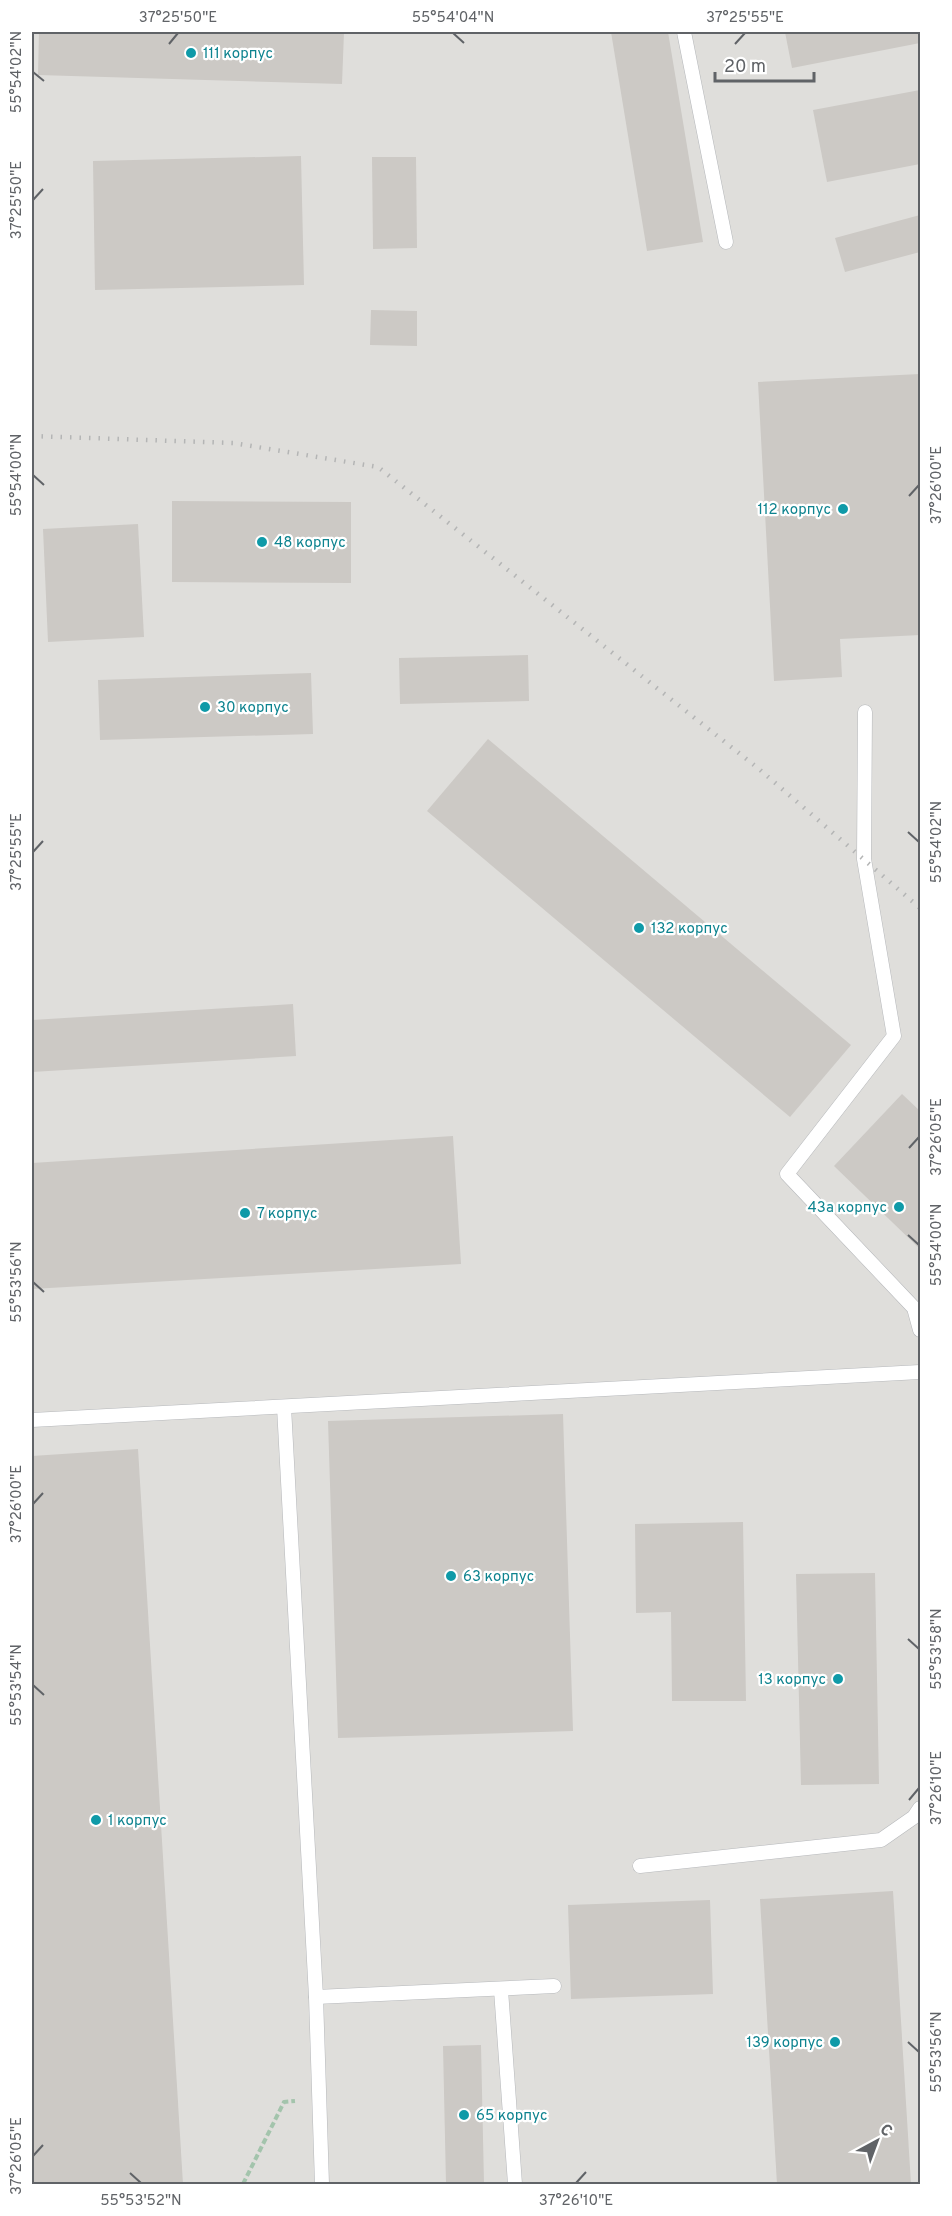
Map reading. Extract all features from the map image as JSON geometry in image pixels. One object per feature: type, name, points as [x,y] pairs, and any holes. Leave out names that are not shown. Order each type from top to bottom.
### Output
[{"type":"lane","points":[[684,32],[726,242]]},
{"type":"lane","points":[[865,712],[864,859],[894,1036],[788,1174],[914,1308],[921,1330]]},
{"type":"lane","points":[[32,1420],[921,1372]]},
{"type":"lane","points":[[284,1407],[316,1997],[321,2184]]},
{"type":"lane","points":[[640,1866],[881,1840],[914,1817],[921,1808]]},
{"type":"lane","points":[[316,1997],[554,1986]]},
{"type":"lane","points":[[501,1990],[515,2184]]},
{"type":"path","points":[[243,2184],[284,2102],[319,2100]]},
{"type":"shaded area","points":[[32,32],[920,32],[920,2184],[32,2184]]},
{"type":"building","name":"111 корпус","points":[[39,32],[344,32],[342,84],[38,75]]},
{"type":"building","points":[[611,32],[668,32],[703,242],[647,251]]},
{"type":"building","points":[[785,32],[920,32],[920,43],[792,68]]},
{"type":"building","points":[[920,90],[920,164],[827,182],[813,110]]},
{"type":"building","points":[[301,156],[304,285],[95,290],[93,161]]},
{"type":"building","points":[[372,157],[416,157],[417,248],[373,249]]},
{"type":"building","points":[[920,215],[920,252],[845,272],[835,238]]},
{"type":"building","points":[[371,310],[417,311],[417,346],[370,345]]},
{"type":"building","name":"112 корпус","points":[[920,374],[920,635],[840,639],[842,677],[774,681],[758,382]]},
{"type":"building","name":"48 корпус","points":[[172,501],[351,502],[351,583],[172,582]]},
{"type":"building","points":[[138,524],[144,637],[48,642],[43,529]]},
{"type":"building","points":[[528,655],[529,701],[400,704],[399,658]]},
{"type":"building","name":"30 корпус","points":[[311,673],[313,734],[100,740],[98,680]]},
{"type":"building","name":"132 корпус","points":[[488,739],[851,1045],[790,1117],[427,811]]},
{"type":"building","points":[[293,1004],[296,1056],[32,1072],[32,1020]]},
{"type":"building","name":"43а корпус","points":[[902,1094],[920,1111],[920,1249],[834,1166]]},
{"type":"building","name":"7 корпус","points":[[453,1136],[461,1264],[32,1289],[32,1163]]},
{"type":"building","name":"63 корпус","points":[[563,1414],[573,1731],[338,1738],[328,1421]]},
{"type":"building","name":"1 корпус","points":[[138,1449],[183,2184],[32,2184],[32,1456]]},
{"type":"building","points":[[743,1522],[746,1701],[672,1701],[671,1612],[636,1613],[635,1524]]},
{"type":"building","name":"13 корпус","points":[[875,1573],[879,1784],[801,1785],[796,1574]]},
{"type":"building","name":"139 корпус","points":[[893,1891],[911,2184],[777,2184],[760,1899]]},
{"type":"building","points":[[710,1900],[713,1994],[571,1999],[568,1905]]},
{"type":"building","name":"65 корпус","points":[[481,2045],[484,2184],[446,2184],[443,2046]]},
{"type":"railway","points":[[32,436],[233,443],[378,467],[759,769],[920,908]]},
{"type":"place","name":"111 корпус","points":[[191,53]]},
{"type":"place","name":"112 корпус","points":[[843,509]]},
{"type":"place","name":"48 корпус","points":[[262,542]]},
{"type":"place","name":"30 корпус","points":[[205,707]]},
{"type":"place","name":"132 корпус","points":[[639,928]]},
{"type":"place","name":"43а корпус","points":[[899,1207]]},
{"type":"place","name":"7 корпус","points":[[245,1213]]},
{"type":"place","name":"63 корпус","points":[[451,1576]]},
{"type":"place","name":"13 корпус","points":[[838,1679]]},
{"type":"place","name":"1 корпус","points":[[96,1820]]},
{"type":"place","name":"139 корпус","points":[[835,2042]]},
{"type":"place","name":"65 корпус","points":[[464,2115]]}]
